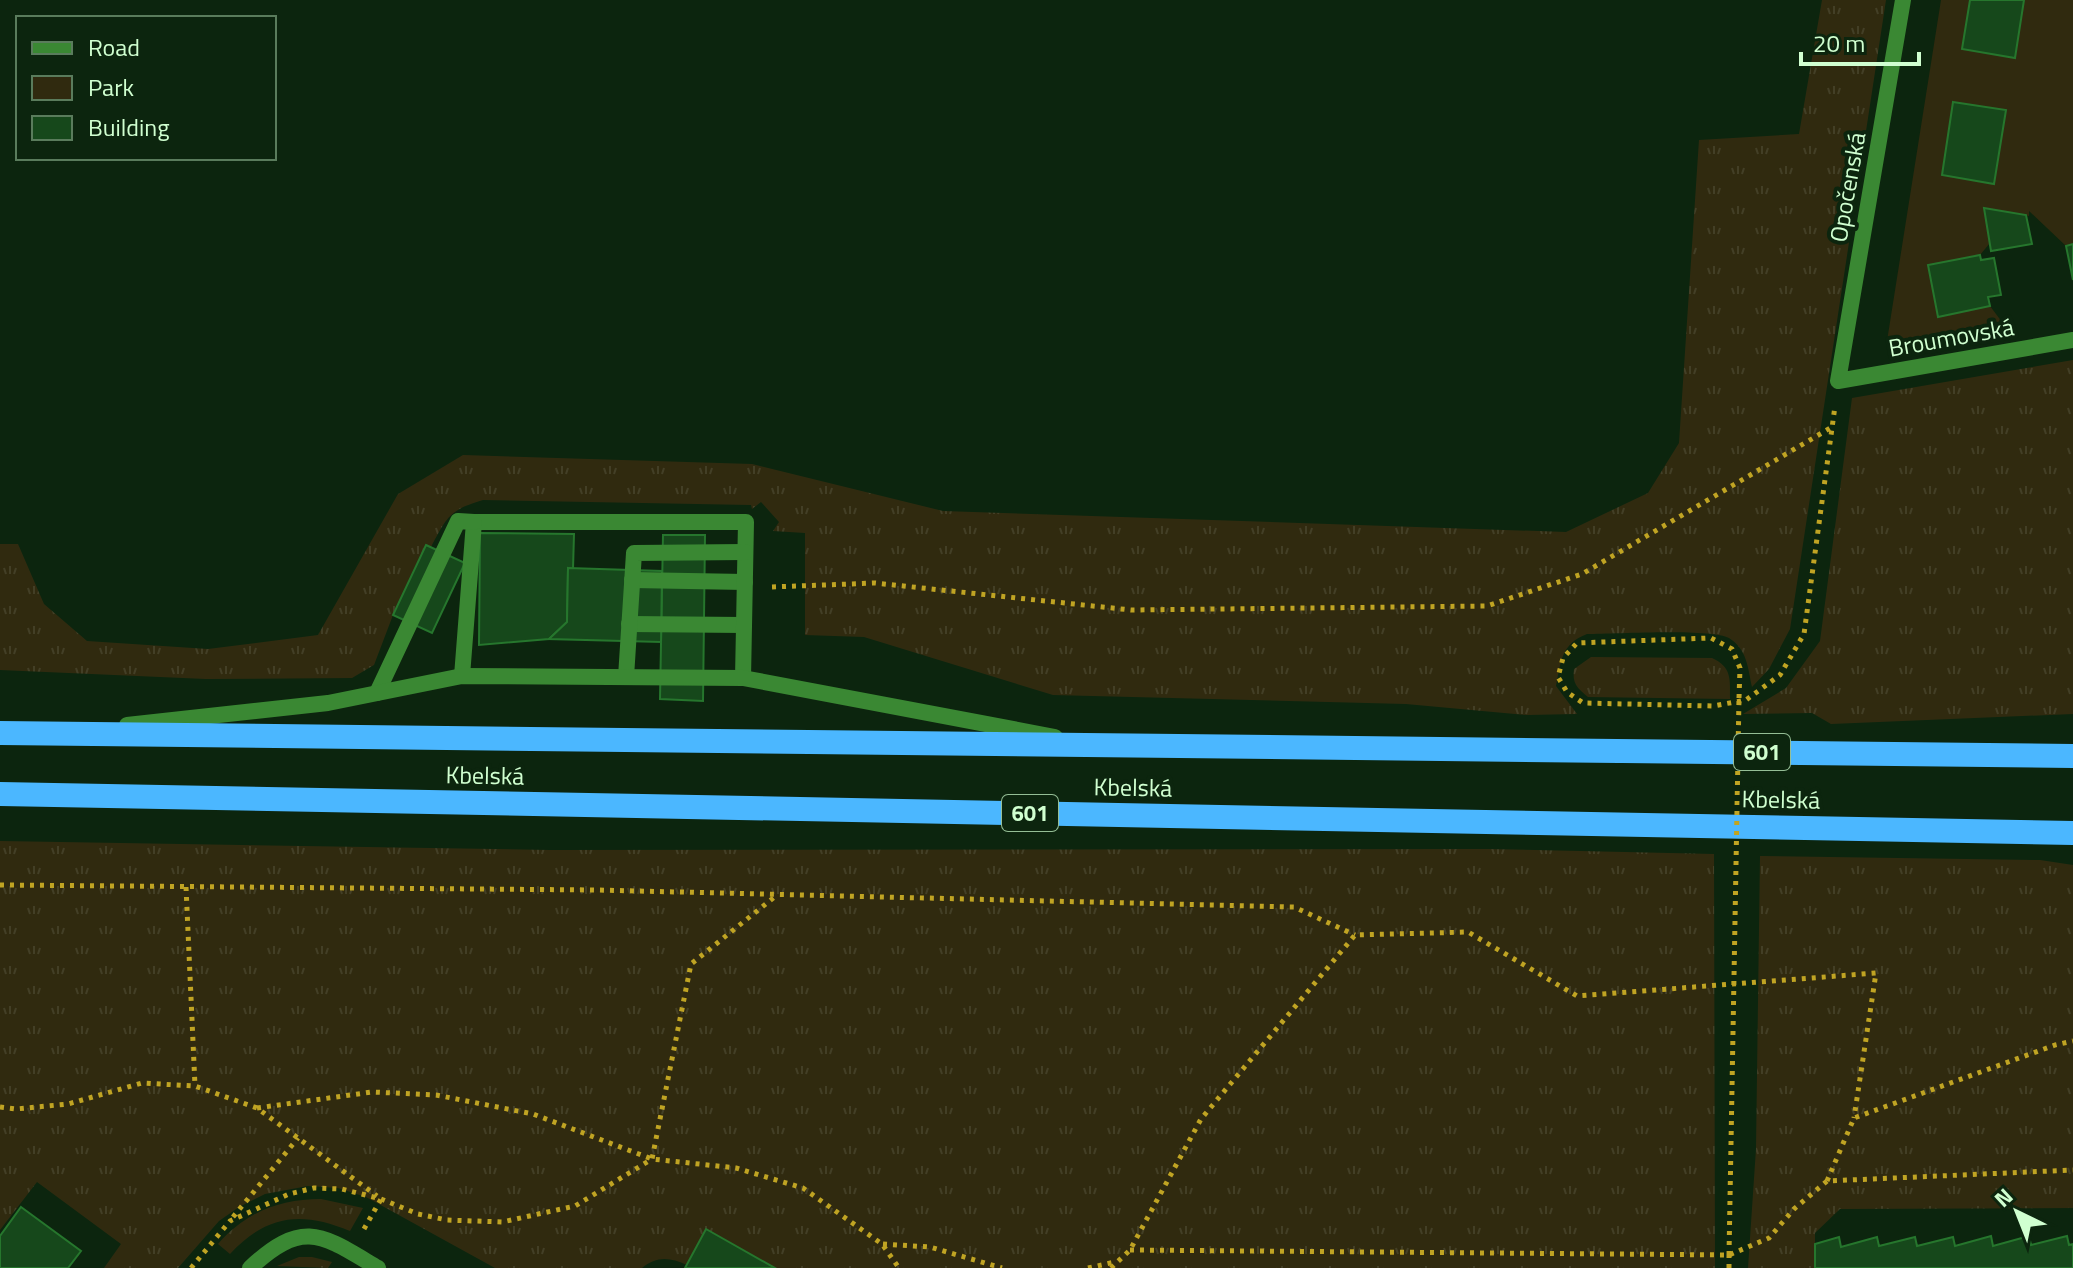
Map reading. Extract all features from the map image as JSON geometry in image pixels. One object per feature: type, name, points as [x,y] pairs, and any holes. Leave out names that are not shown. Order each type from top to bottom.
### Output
[{"type":"highway","name":"Kbelská","points":[[0,733],[2073,756]]},
{"type":"highway","name":"Kbelská","points":[[0,794],[2073,833]]},
{"type":"street","name":"Opočenská","points":[[1838,381],[1903,0]]},
{"type":"street","name":"Broumovská","points":[[1838,381],[2073,340]]},
{"type":"street","points":[[377,693],[458,521],[746,522],[743,678]]},
{"type":"street","points":[[462,676],[474,522]]},
{"type":"street","points":[[626,677],[634,553],[745,552]]},
{"type":"street","points":[[632,580],[745,585]]},
{"type":"street","points":[[629,624],[744,625]]},
{"type":"street","points":[[44,734],[328,703],[462,676],[743,678],[1100,745]]},
{"type":"street","points":[[250,1268],[279,1243],[304,1235],[327,1239],[378,1268]]},
{"type":"path","points":[[1729,1268],[1729,1255],[1740,668],[1732,649],[1711,638],[1577,643],[1563,658],[1558,677],[1567,692],[1583,703],[1713,706],[1746,700],[1780,675],[1804,634],[1838,381]]},
{"type":"path","points":[[745,585],[875,583],[1131,610],[1487,606],[1582,574],[1832,427]]},
{"type":"path","points":[[0,885],[778,894],[1294,907],[1355,935],[1468,932],[1577,996],[1876,973],[1854,1118],[1827,1181],[1794,1209],[1769,1238],[1729,1255],[1130,1250]]},
{"type":"path","points":[[186,887],[195,1086]]},
{"type":"path","points":[[230,1221],[289,1194],[314,1188],[342,1189],[381,1199],[418,1214],[447,1220],[502,1222],[575,1206],[652,1159],[691,964],[778,894]]},
{"type":"path","points":[[1111,1268],[1130,1250],[1201,1119],[1355,935]]},
{"type":"path","points":[[1854,1118],[2073,1041]]},
{"type":"path","points":[[0,1107],[16,1109],[68,1104],[142,1083],[195,1086],[257,1108],[381,1199]]},
{"type":"path","points":[[257,1108],[372,1092],[436,1095],[533,1114],[652,1159],[736,1168],[803,1188],[882,1244],[899,1268]]},
{"type":"path","points":[[191,1268],[298,1138]]},
{"type":"path","points":[[1827,1181],[2073,1170]]},
{"type":"path","points":[[882,1244],[930,1247],[1002,1268]]},
{"type":"path","points":[[1088,1268],[1116,1261]]},
{"type":"green space","points":[[1822,0],[1886,0],[1790,629],[1769,669],[1752,687],[1743,653],[1729,638],[1703,633],[1661,632],[1587,634],[1572,643],[1564,654],[1556,686],[1577,714],[1527,715],[1406,704],[1053,695],[864,637],[805,635],[805,533],[773,531],[779,522],[761,502],[752,509],[751,505],[483,500],[463,507],[450,516],[431,547],[426,546],[393,615],[374,665],[352,678],[206,679],[0,670],[0,544],[18,544],[44,604],[87,641],[208,649],[318,635],[398,494],[463,455],[752,464],[943,511],[1566,532],[1648,493],[1679,443],[1699,140],[1799,134]]},
{"type":"green space","points":[[1941,0],[1970,0],[1962,49],[2014,58],[2024,0],[2073,0],[2073,244],[2066,246],[2029,211],[2029,216],[1984,209],[1990,243],[1980,255],[1928,265],[1939,317],[1990,306],[2011,334],[1901,355],[1887,341]],"holes":[[[1953,102],[2006,111],[1994,183],[1942,175]]]},
{"type":"green space","points":[[2073,360],[2073,714],[1831,724],[1812,713],[1743,714],[1786,688],[1820,641],[1852,398]]},
{"type":"green space","points":[[1591,657],[1712,658],[1726,670],[1730,680],[1730,699],[1588,697],[1576,685],[1574,669]]},
{"type":"green space","points":[[0,841],[550,850],[1488,849],[1714,854],[1715,1268],[775,1268],[706,1230],[687,1265],[663,1259],[642,1268],[495,1268],[366,1197],[338,1188],[308,1186],[265,1194],[239,1207],[219,1221],[178,1268],[104,1268],[121,1244],[37,1182],[0,1230]]},
{"type":"green space","points":[[1760,856],[2040,860],[2073,865],[2073,1208],[1840,1209],[1815,1233],[1815,1268],[1748,1268],[1756,1149]]},
{"type":"green space","points":[[321,1199],[363,1208],[350,1231],[316,1221],[286,1220],[258,1231],[230,1254],[218,1244],[240,1223],[265,1210],[292,1202]]},
{"type":"green space","points":[[299,1257],[332,1262],[328,1268],[277,1266]]},
{"type":"building","points":[[1970,0],[2024,0],[2015,58],[1962,49]]},
{"type":"building","points":[[1953,102],[2006,110],[1994,184],[1942,175]]},
{"type":"building","points":[[1984,208],[2026,215],[2032,244],[1991,251]]},
{"type":"building","points":[[2073,244],[2073,280],[2066,246]]},
{"type":"building","points":[[1980,255],[1981,260],[1994,258],[2001,295],[1988,297],[1990,306],[1938,317],[1928,265]]},
{"type":"building","points":[[480,533],[574,534],[573,569],[568,568],[567,622],[549,639],[479,645]]},
{"type":"building","points":[[663,535],[705,535],[703,701],[660,699]]},
{"type":"building","points":[[426,545],[465,563],[432,633],[393,615]]},
{"type":"building","points":[[568,568],[662,571],[661,642],[549,639],[567,622]]},
{"type":"building","points":[[21,1207],[81,1251],[68,1268],[0,1268],[0,1236]]},
{"type":"building","points":[[706,1229],[775,1268],[685,1268]]},
{"type":"building","points":[[1991,1236],[1993,1246],[2029,1236],[2031,1245],[2067,1236],[2069,1245],[2073,1244],[2073,1268],[1815,1268],[1815,1244],[1839,1237],[1841,1247],[1877,1237],[1879,1246],[1915,1237],[1917,1246],[1953,1237],[1955,1246]]}]
